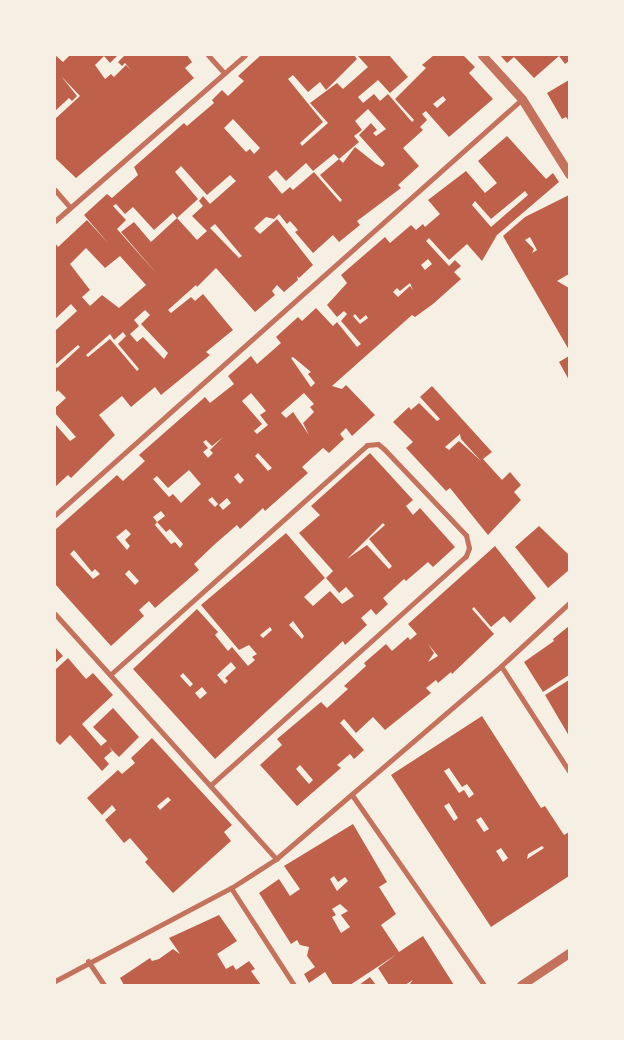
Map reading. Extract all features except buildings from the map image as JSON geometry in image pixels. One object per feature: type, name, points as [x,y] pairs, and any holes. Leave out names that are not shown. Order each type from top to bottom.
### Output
[{"type":"street","points":[[208,55],[224,73]]},
{"type":"street","points":[[55,221],[245,55]]},
{"type":"street","points":[[482,55],[522,99],[569,174]]},
{"type":"street","points":[[55,515],[522,99]]},
{"type":"street","points":[[55,190],[70,207]]},
{"type":"street","points":[[111,674],[367,445],[378,444],[384,449],[466,536],[469,548],[466,556],[212,784]]},
{"type":"street","points":[[55,980],[88,961],[232,888],[276,859],[501,666],[569,602]]},
{"type":"street","points":[[55,614],[212,784],[276,859]]},
{"type":"street","points":[[501,666],[569,771]]},
{"type":"street","points":[[352,795],[484,985]]},
{"type":"street","points":[[232,888],[294,985]]},
{"type":"street","points":[[520,985],[569,953]]},
{"type":"street","points":[[88,961],[104,985]]}]
